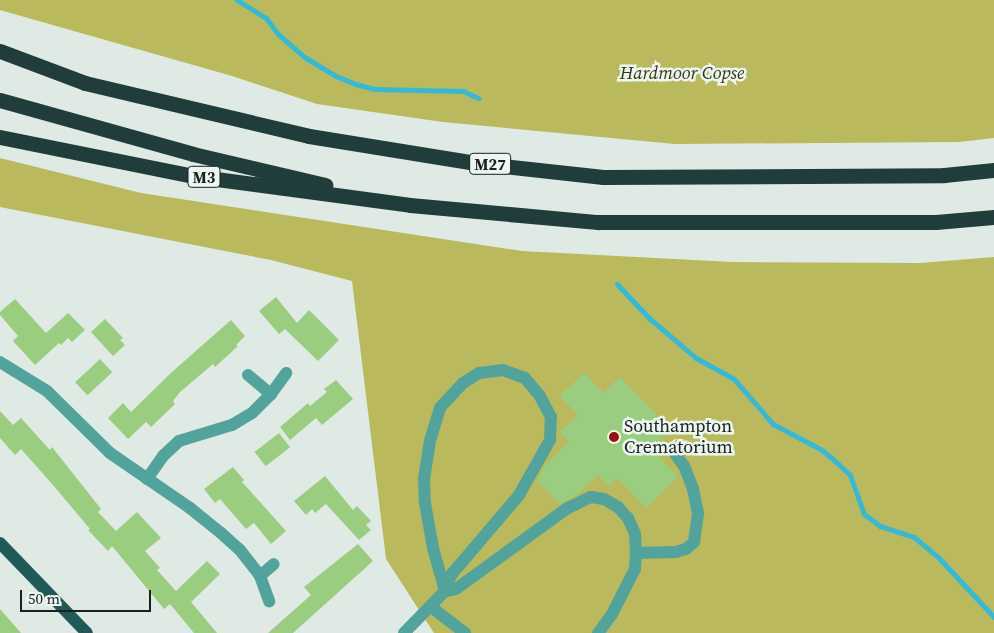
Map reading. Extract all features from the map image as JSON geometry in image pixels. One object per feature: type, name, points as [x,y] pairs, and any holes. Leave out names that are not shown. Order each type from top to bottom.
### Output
[{"type":"highway","name":"M27","points":[[0,51],[85,83],[300,134],[486,164],[603,177],[944,174],[994,170]]},
{"type":"highway","points":[[0,100],[193,154],[410,205],[598,222],[936,222],[994,217]]},
{"type":"highway","name":"M3","points":[[0,137],[194,176],[410,205]]},
{"type":"main road","points":[[0,543],[87,633]]},
{"type":"street","points":[[0,362],[47,391],[110,453],[190,508],[221,533],[240,550],[260,576],[269,601]]},
{"type":"street","points":[[404,633],[445,591],[451,574],[519,495],[550,440],[551,417],[540,396],[525,378],[503,370],[479,373],[463,382],[440,408],[430,441],[424,478],[425,503],[433,548],[445,591]]},
{"type":"street","points":[[147,479],[163,456],[179,441],[232,425],[252,413],[271,394],[286,373]]},
{"type":"street","points":[[248,375],[271,394]]},
{"type":"street","points":[[636,553],[676,552],[686,549],[694,542],[698,513],[684,466],[671,448]]},
{"type":"street","points":[[445,591],[456,589],[566,509],[591,497],[604,499],[618,508],[628,518],[635,534],[636,553],[635,569],[612,614],[598,633]]},
{"type":"street","points":[[260,576],[274,564]]},
{"type":"street","points":[[431,607],[465,633]]},
{"type":"green space","name":"Hardmoor Copse","points":[[0,0],[994,0],[994,138],[959,142],[675,144],[443,122],[317,104],[232,76],[0,10]]},
{"type":"green space","points":[[0,158],[141,193],[522,251],[732,262],[921,263],[994,257],[994,633],[434,633],[386,559],[352,281],[271,260],[0,207]]},
{"type":"building","points":[[276,297],[297,323],[309,310],[339,340],[318,361],[285,329],[279,334],[259,311]]},
{"type":"building","points":[[15,299],[46,333],[68,313],[85,330],[72,342],[68,338],[61,345],[59,343],[35,365],[13,341],[18,336],[0,315],[0,312]]},
{"type":"building","points":[[105,319],[123,338],[120,340],[125,345],[113,356],[91,332]]},
{"type":"building","points":[[231,320],[245,336],[236,345],[238,346],[215,367],[213,364],[180,392],[173,401],[175,404],[151,427],[146,422],[128,439],[108,418],[123,403],[131,412],[172,372]]},
{"type":"building","points":[[100,359],[112,372],[87,395],[75,382]]},
{"type":"building","name":"Southampton Crematorium","points":[[584,373],[603,393],[620,377],[671,430],[651,449],[678,477],[646,508],[617,478],[609,486],[598,475],[577,495],[560,504],[537,480],[546,464],[569,442],[560,432],[578,415],[560,396]]},
{"type":"building","points":[[336,380],[353,399],[322,425],[316,418],[290,440],[280,427],[308,403],[310,406],[327,392],[324,389]]},
{"type":"building","points":[[0,411],[13,425],[21,418],[50,450],[52,447],[101,509],[98,512],[116,531],[137,512],[161,538],[145,551],[160,568],[157,570],[176,591],[207,561],[220,574],[191,602],[217,633],[194,633],[170,604],[164,609],[112,546],[108,551],[88,530],[90,529],[21,449],[15,455],[0,438]]},
{"type":"building","points":[[279,433],[290,447],[266,466],[255,452]]},
{"type":"building","points":[[233,467],[244,480],[242,482],[286,531],[271,544],[254,523],[246,529],[220,499],[215,503],[204,489]]},
{"type":"building","points":[[325,476],[353,510],[357,506],[371,521],[366,525],[371,530],[359,540],[326,504],[315,513],[312,509],[306,515],[294,501]]},
{"type":"building","points":[[358,544],[373,561],[293,633],[268,633],[311,595],[304,587]]},
{"type":"building","points":[[0,609],[21,633],[0,633]]},
{"type":"waterway","points":[[237,0],[266,18],[278,34],[306,58],[336,76],[373,89],[463,91],[478,98]]},
{"type":"waterway","points":[[617,284],[649,318],[696,358],[734,379],[773,424],[822,450],[834,460],[850,475],[864,514],[880,526],[914,537],[938,557],[994,617]]},
{"type":"place","name":"Southampton Crematorium","points":[[614,437]]}]
